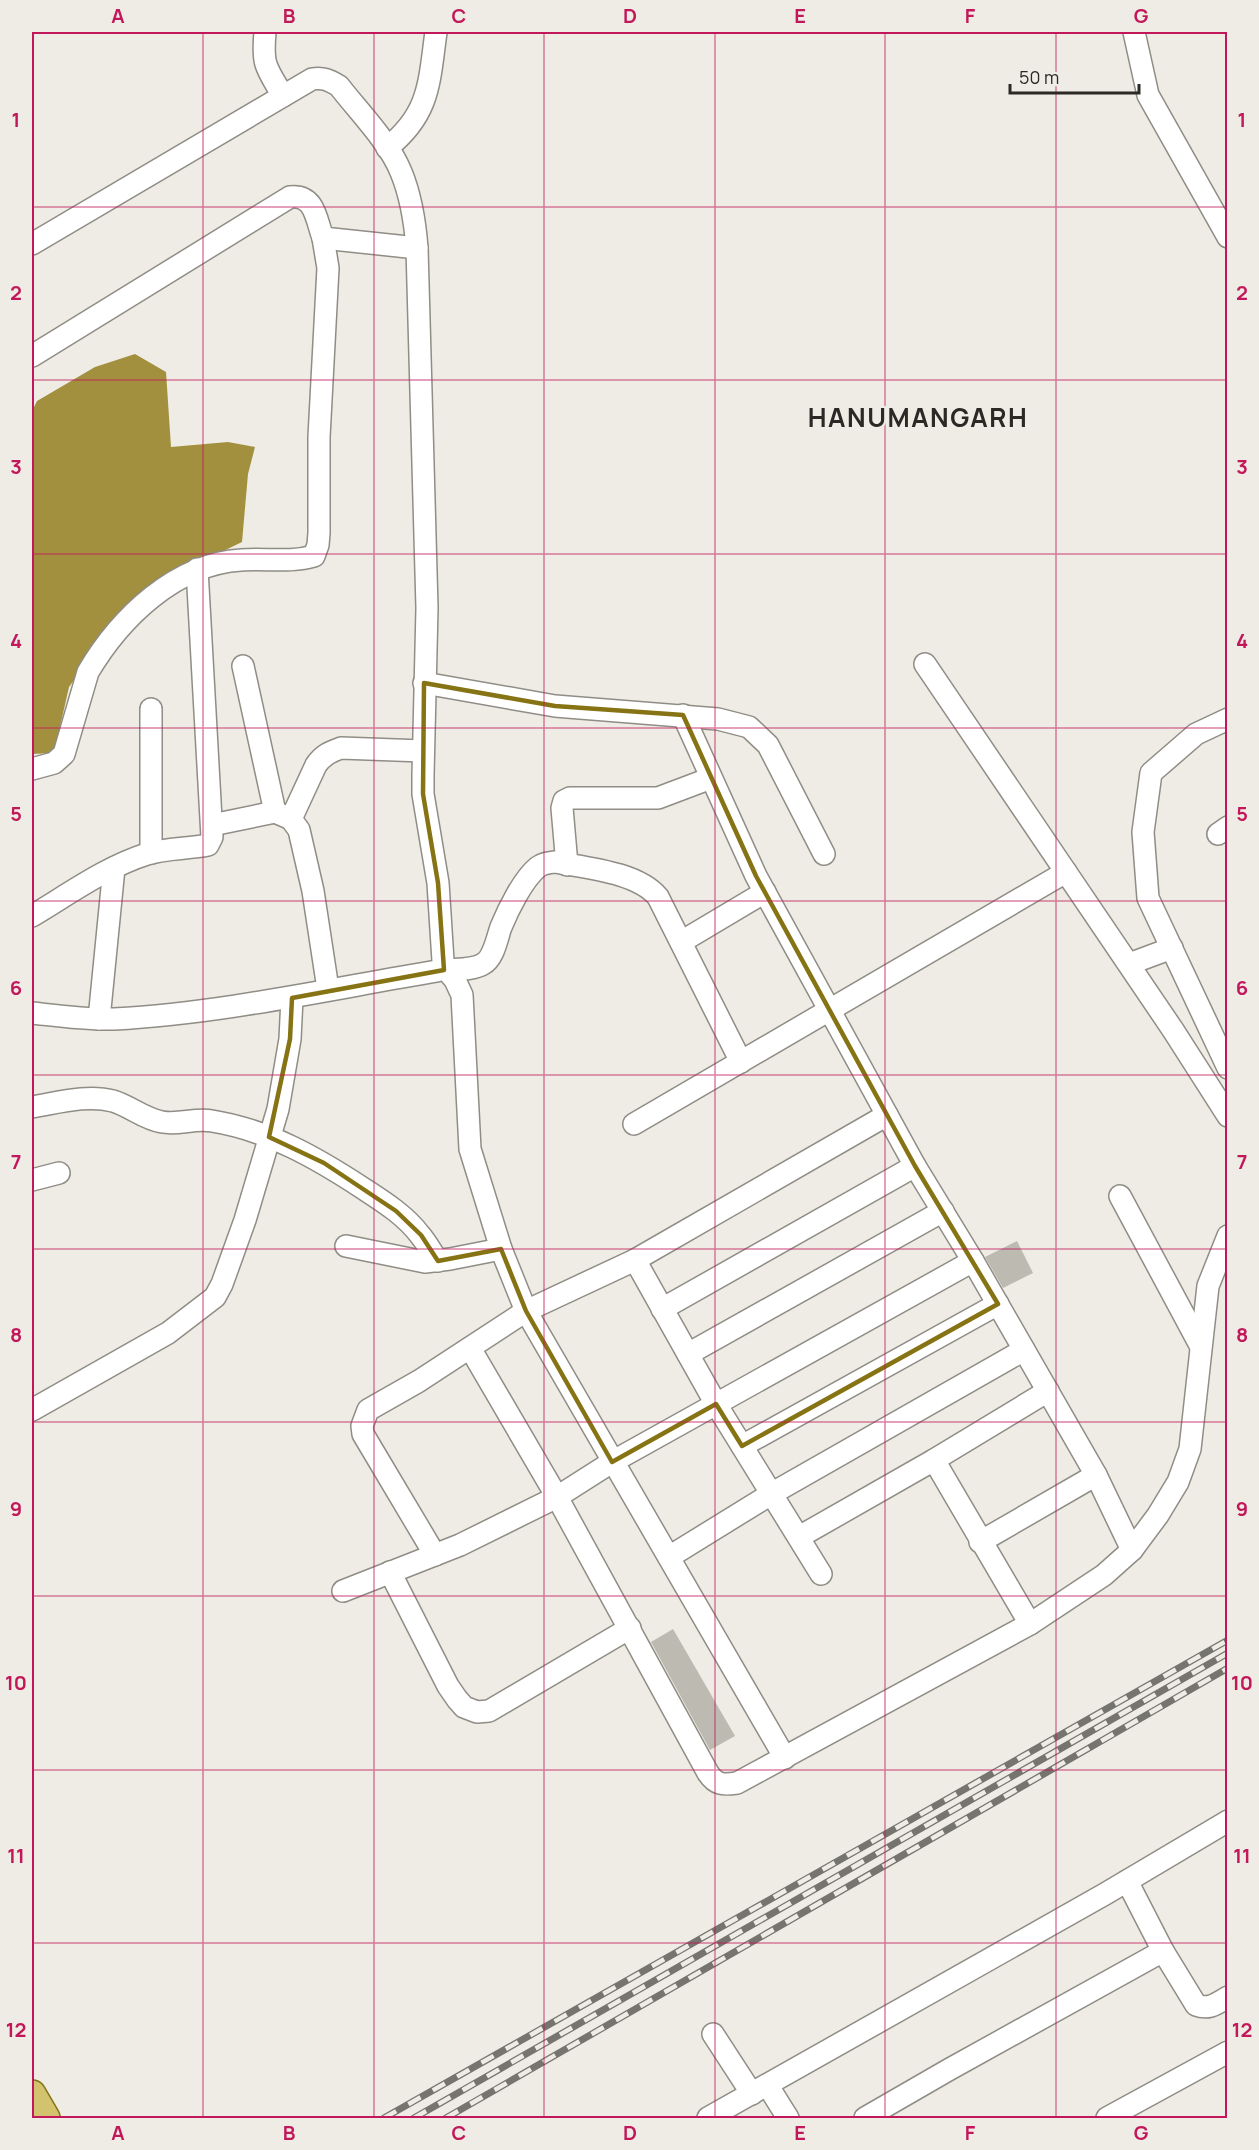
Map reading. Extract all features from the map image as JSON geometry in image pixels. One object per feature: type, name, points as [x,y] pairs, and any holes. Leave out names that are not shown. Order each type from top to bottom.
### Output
[{"type":"main road","points":[[32,2094],[46,2118]]},
{"type":"street","points":[[265,32],[263,55],[265,65],[283,96]]},
{"type":"street","points":[[387,148],[404,135],[420,111],[430,75],[436,32]]},
{"type":"street","points":[[1134,32],[1148,95],[1227,237]]},
{"type":"street","points":[[32,244],[312,79],[329,80],[339,86],[387,148],[401,170],[410,196],[417,248],[428,608],[424,683],[423,794],[438,883],[444,968],[460,988],[462,995],[470,1149],[501,1249],[526,1311],[784,1758]]},
{"type":"street","points":[[32,356],[290,197],[299,196],[306,199],[312,207],[323,238],[328,268],[320,409],[318,545],[314,556],[300,560],[220,562],[197,569],[172,582],[150,599],[110,641],[88,672],[64,754],[54,763],[32,768]]},
{"type":"street","points":[[323,238],[417,248]]},
{"type":"street","points":[[32,916],[114,868],[151,853],[208,845],[212,837],[197,569]]},
{"type":"street","points":[[925,664],[1129,964],[1227,1116]]},
{"type":"street","points":[[243,666],[283,815],[298,830],[313,891],[328,989]]},
{"type":"street","points":[[424,683],[555,706],[683,715],[718,719],[749,727],[768,745],[824,854]]},
{"type":"street","points":[[151,710],[151,853]]},
{"type":"street","points":[[683,715],[765,892],[915,1166],[998,1304],[1096,1475],[1132,1550]]},
{"type":"street","points":[[1227,719],[1196,734],[1152,773],[1143,832],[1148,898],[1227,1068]]},
{"type":"street","points":[[212,825],[283,815],[321,757],[330,751],[341,748],[423,751]]},
{"type":"street","points":[[567,865],[562,808],[564,801],[570,798],[658,798],[711,778]]},
{"type":"street","points":[[32,1013],[99,1019],[244,1006],[444,968],[483,965],[492,951],[507,912],[529,876],[546,862],[629,878],[651,888],[658,897],[741,1062]]},
{"type":"street","points":[[99,1019],[114,868]]},
{"type":"street","points":[[633,1124],[1066,872]]},
{"type":"street","points":[[681,942],[765,892]]},
{"type":"street","points":[[1129,964],[1172,948]]},
{"type":"street","points":[[32,1410],[168,1333],[214,1297],[222,1284],[245,1220],[278,1109],[288,1050],[292,998]]},
{"type":"street","points":[[32,1107],[101,1099],[114,1101],[149,1120],[165,1123],[199,1119],[269,1137],[324,1163],[396,1211],[421,1235],[438,1261]]},
{"type":"street","points":[[435,1555],[369,1446],[362,1426],[368,1410],[526,1311],[635,1260],[887,1115]]},
{"type":"street","points":[[662,1309],[915,1166]]},
{"type":"street","points":[[32,1180],[59,1173]]},
{"type":"street","points":[[1120,1196],[1200,1345]]},
{"type":"street","points":[[688,1354],[943,1211]]},
{"type":"street","points":[[470,1348],[557,1497],[714,1782],[725,1785],[737,1783],[1030,1624],[1104,1575],[1132,1550],[1158,1515],[1178,1482],[1190,1449],[1208,1286],[1227,1236]]},
{"type":"street","points":[[346,1246],[411,1260],[438,1261],[501,1249]]},
{"type":"street","points":[[635,1260],[716,1404],[821,1574]]},
{"type":"street","points":[[343,1591],[460,1545],[557,1497],[612,1462],[973,1262]]},
{"type":"street","points":[[742,1446],[998,1304]]},
{"type":"street","points":[[669,1557],[771,1494],[1024,1350]]},
{"type":"street","points":[[799,1537],[934,1460],[1048,1391]]},
{"type":"street","points":[[934,1460],[1030,1624]]},
{"type":"street","points":[[980,1542],[1096,1475]]},
{"type":"street","points":[[390,1572],[448,1686],[464,1707],[477,1712],[489,1711],[630,1628]]},
{"type":"street","points":[[708,2118],[1127,1881],[1227,1821]]},
{"type":"street","points":[[1127,1881],[1163,1951],[1196,2005],[1204,2008],[1215,2005],[1227,1997]]},
{"type":"street","points":[[865,2118],[1163,1951]]},
{"type":"street","points":[[713,2034],[760,2090],[788,2118]]},
{"type":"street","points":[[1107,2118],[1227,2052]]},
{"type":"highlighted area","points":[[424,683],[555,706],[683,715],[756,876],[915,1166],[998,1304],[742,1446],[716,1404],[612,1462],[526,1311],[501,1249],[438,1261],[421,1235],[396,1211],[324,1163],[269,1137],[290,1039],[292,998],[444,970],[438,883],[423,794]]},
{"type":"shaded area","points":[[135,354],[166,372],[171,447],[228,442],[255,447],[248,474],[242,542],[207,559],[101,643],[69,687],[54,753],[32,754],[32,411],[37,401],[95,367]]},
{"type":"building","points":[[1017,1241],[1033,1273],[1003,1288],[985,1257]]},
{"type":"building","points":[[673,1629],[735,1736],[710,1750],[651,1642]]},
{"type":"railway","points":[[384,2118],[1228,1640]]},
{"type":"railway","points":[[414,2118],[1228,1653]]},
{"type":"railway","points":[[446,2118],[1228,1668]]},
{"type":"district","name":"HANUMANGARH","points":[[918,417]]}]
